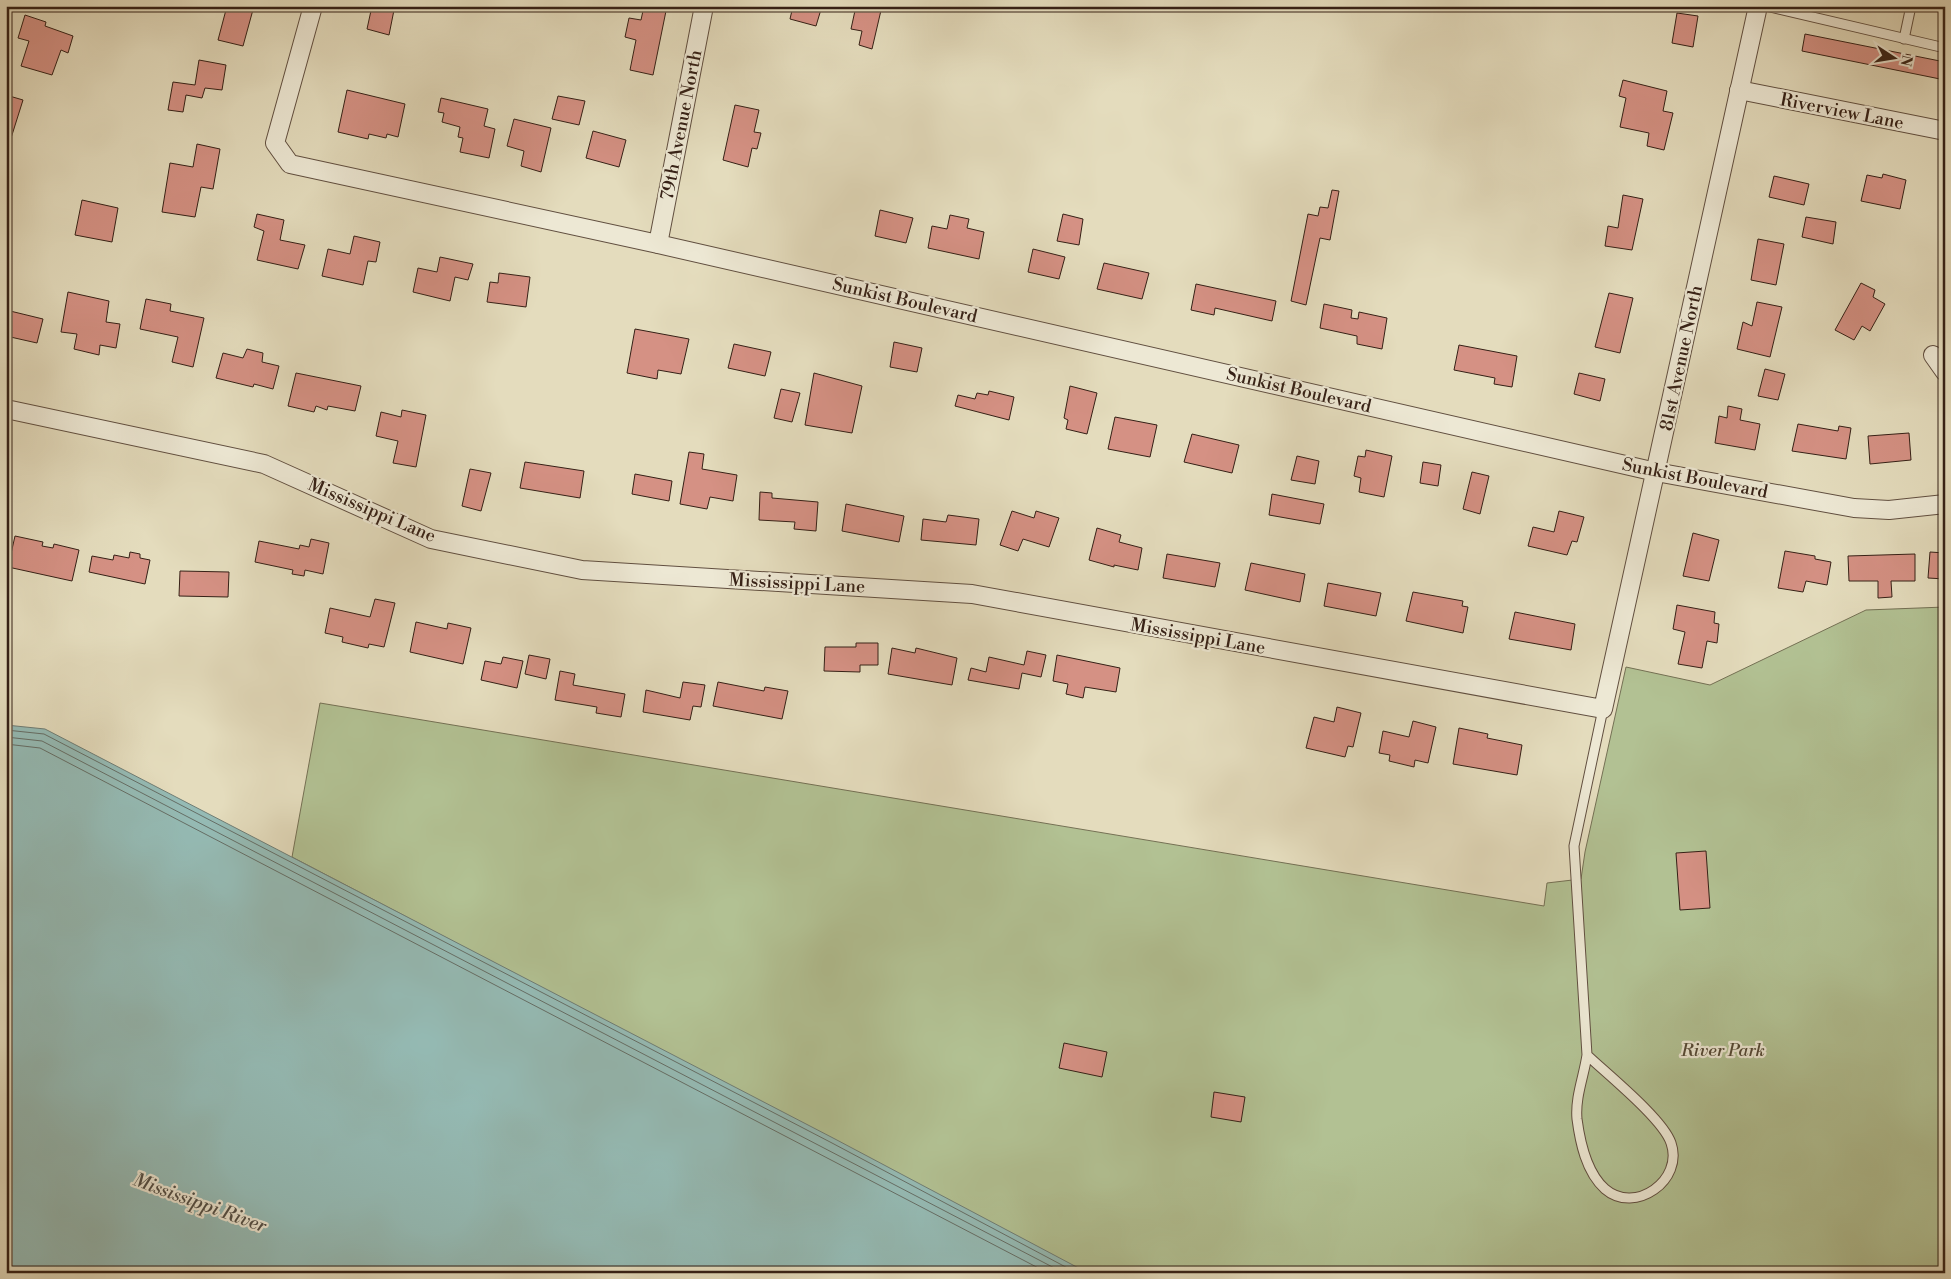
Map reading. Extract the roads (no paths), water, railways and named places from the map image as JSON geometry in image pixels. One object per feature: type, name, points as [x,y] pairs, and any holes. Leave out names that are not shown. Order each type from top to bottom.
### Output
[{"type":"street","name":"Sunkist Boulevard","points":[[314,6],[275,143],[290,164],[658,244],[1656,472],[1854,508],[1889,510],[1945,504]]},
{"type":"street","name":"79th Avenue North","points":[[658,244],[704,6]]},
{"type":"street","name":"81st Avenue North","points":[[1602,710],[1758,6]]},
{"type":"street","name":"Riverview Lane","points":[[1739,90],[1945,131]]},
{"type":"street","points":[[1933,355],[1945,372]]},
{"type":"street","name":"Mississippi Lane","points":[[6,409],[264,464],[431,539],[582,570],[972,594],[1602,710]]},
{"type":"lane","points":[[1766,6],[1945,48]]},
{"type":"lane","points":[[1904,38],[1911,6]]},
{"type":"lane","points":[[1587,1055],[1621,1085],[1662,1129],[1671,1142],[1672,1163],[1667,1178],[1658,1189],[1644,1195],[1624,1197],[1606,1190],[1596,1179],[1586,1158],[1577,1118],[1577,1097],[1584,1078],[1587,1055],[1574,846],[1602,710]]},
{"type":"water","name":"Mississippi River","points":[[6,725],[45,729],[835,1139],[1088,1273],[6,1273]]},
{"type":"park label","name":"River Park","points":[[1723,1050]]}]
